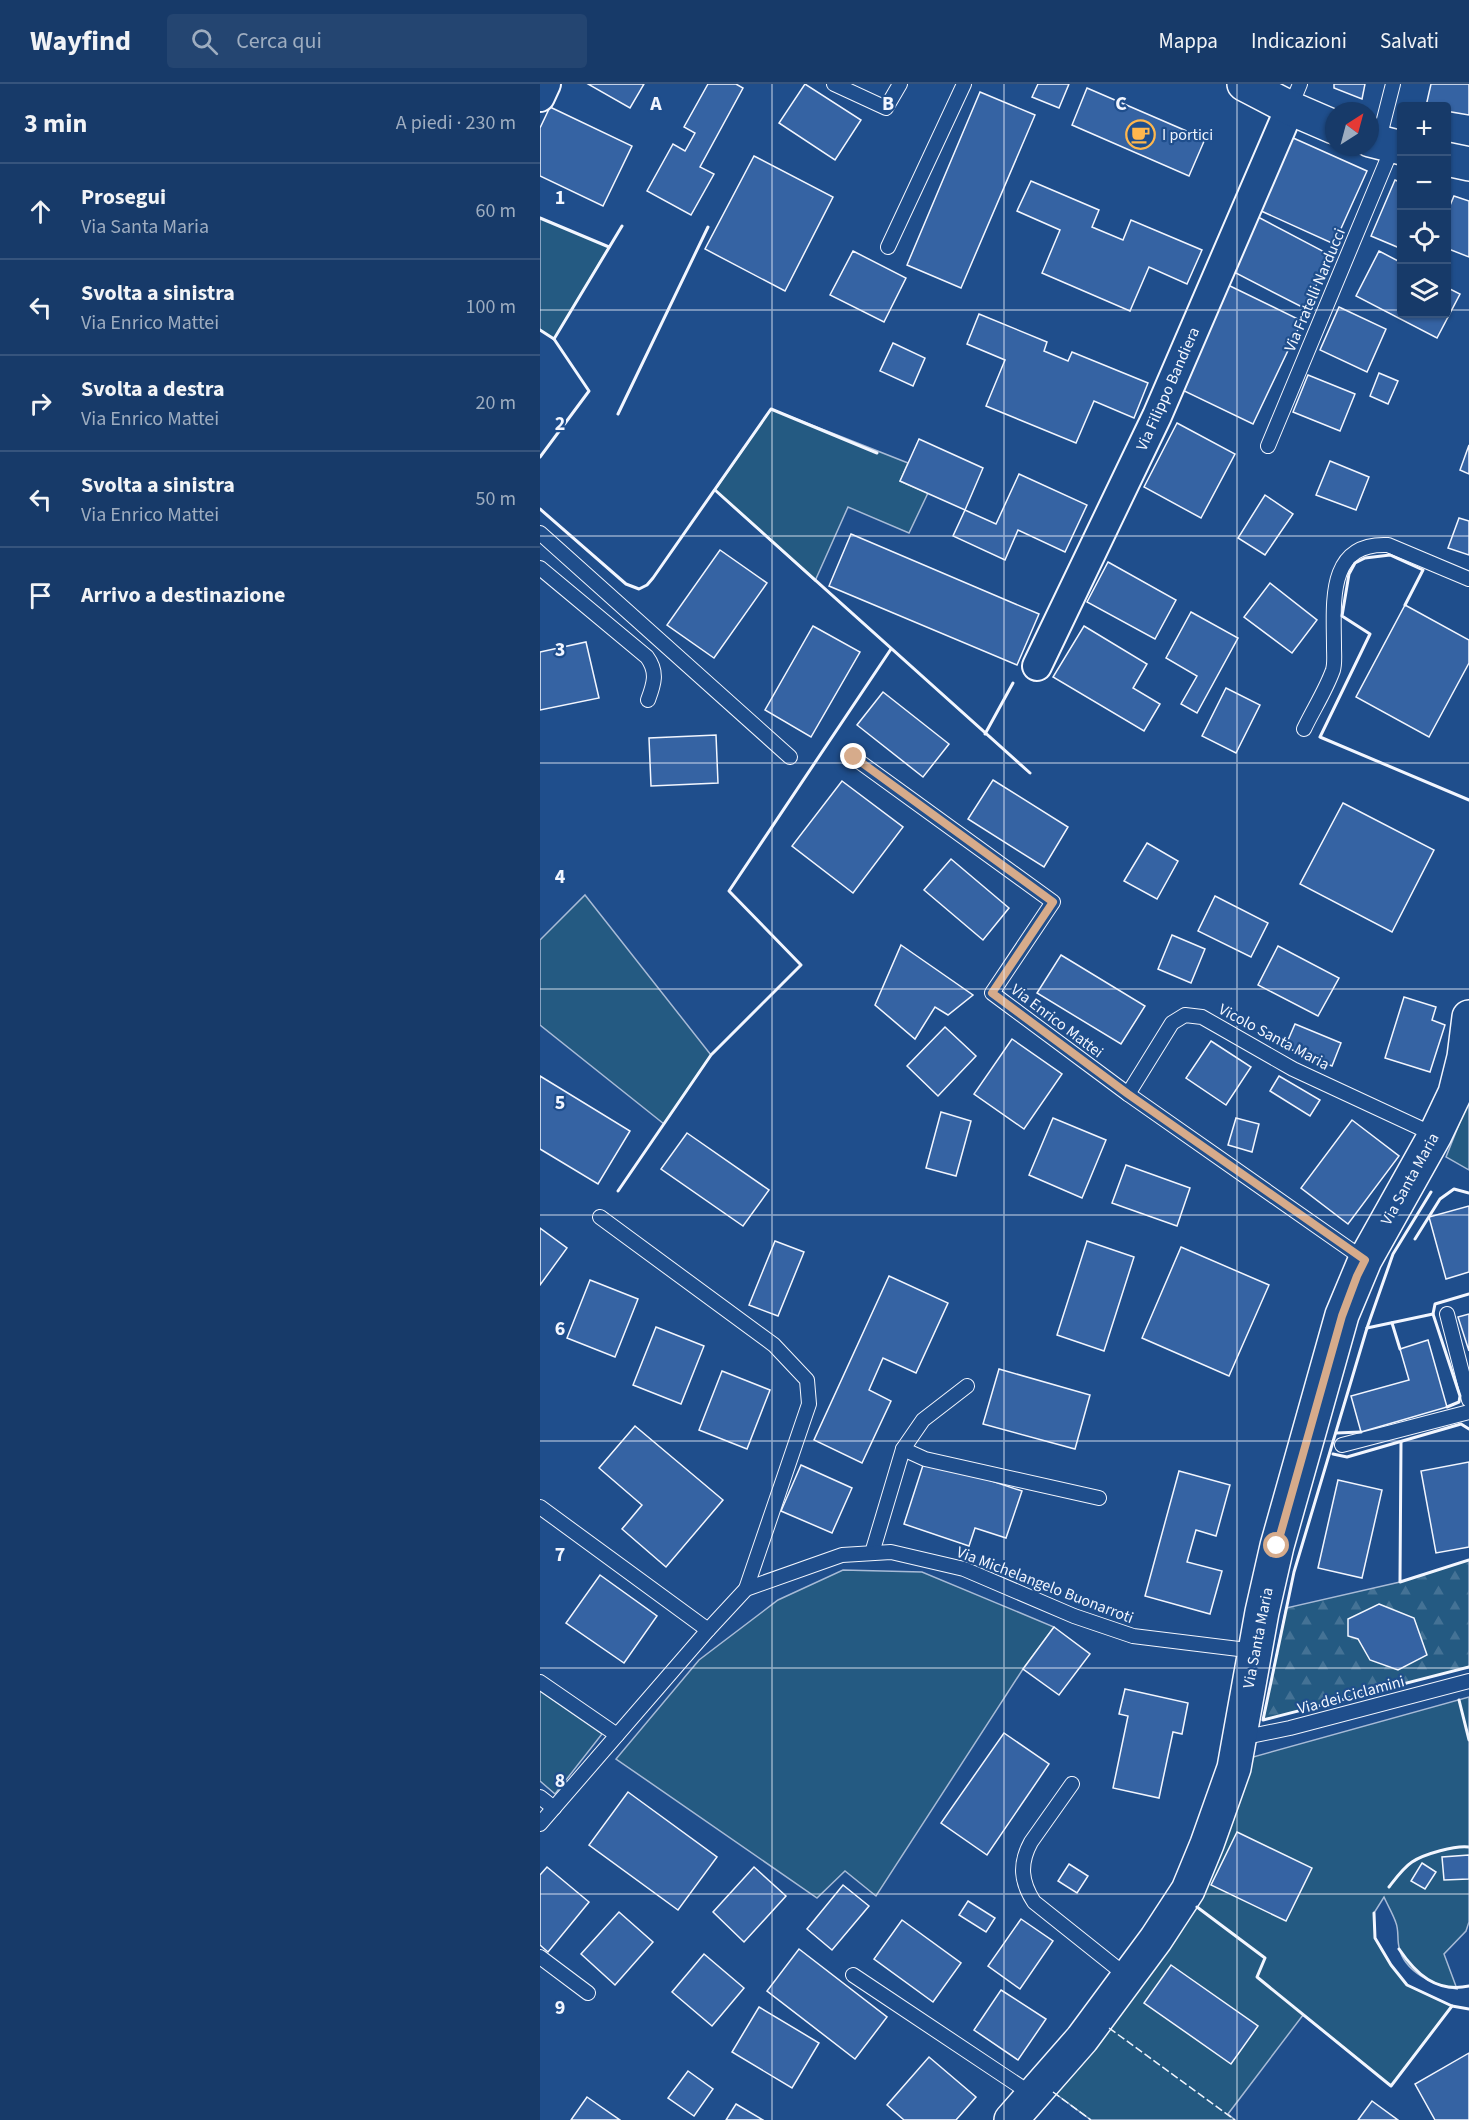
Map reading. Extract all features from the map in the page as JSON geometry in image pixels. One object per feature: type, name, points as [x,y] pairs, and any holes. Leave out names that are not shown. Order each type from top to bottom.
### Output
[{"type":"street","points":[[540,97],[546,84]]},
{"type":"street","points":[[1244,84],[1295,96],[1325,120]]},
{"type":"street","name":"Via Filippo Bandiera","points":[[1037,666],[1157,416],[1295,96]]},
{"type":"street","points":[[1451,160],[1469,164]]},
{"type":"street","name":"Via Santa Maria","points":[[1011,2120],[1083,2039],[1156,1939],[1188,1890],[1230,1780],[1241,1738],[1255,1651],[1283,1520],[1307,1444],[1342,1316],[1357,1276],[1435,1135],[1459,1080],[1467,1042],[1469,1017]]},
{"type":"lane","points":[[834,84],[886,108],[900,84]]},
{"type":"lane","points":[[888,247],[964,84]]},
{"type":"lane","name":"Via Fratelli Narducci","points":[[1268,446],[1386,144],[1394,84]]},
{"type":"lane","points":[[540,532],[790,757]]},
{"type":"lane","points":[[1304,729],[1334,669],[1336,588],[1343,565],[1351,555],[1362,548],[1388,545],[1469,579]]},
{"type":"lane","points":[[540,568],[651,663],[655,674],[654,685],[648,700]]},
{"type":"lane","name":"Via Enrico Mattei","points":[[854,757],[1053,902],[992,993],[1128,1094],[1365,1260]]},
{"type":"lane","name":"Vicolo Santa Maria","points":[[1128,1094],[1172,1023],[1185,1015],[1202,1017],[1293,1069],[1435,1135]]},
{"type":"lane","points":[[600,1217],[774,1345],[807,1380],[809,1404],[746,1588]]},
{"type":"lane","points":[[1447,1314],[1469,1401]]},
{"type":"lane","points":[[872,1553],[903,1449],[922,1420],[967,1386]]},
{"type":"lane","points":[[1342,1445],[1469,1412]]},
{"type":"lane","points":[[903,1449],[925,1459],[1099,1498]]},
{"type":"lane","points":[[540,1507],[708,1630]]},
{"type":"lane","name":"Via Michelangelo Buonarroti","points":[[540,1824],[746,1588],[842,1555],[891,1552],[964,1569],[1074,1616],[1133,1636],[1255,1651]]},
{"type":"lane","name":"Via dei Ciclamini","points":[[1241,1738],[1290,1728],[1469,1681]]},
{"type":"lane","points":[[540,1683],[617,1736]]},
{"type":"lane","points":[[1072,1784],[1025,1852],[1022,1865],[1026,1890],[1040,1908],[1128,1977]]},
{"type":"lane","points":[[540,1797],[554,1808]]},
{"type":"lane","points":[[540,1957],[588,1993]]},
{"type":"lane","points":[[853,1975],[1033,2096]]},
{"type":"green space","points":[[540,218],[609,247],[554,339],[540,330]]},
{"type":"green space","points":[[771,409],[908,463],[900,481],[928,493],[909,533],[848,507],[815,581],[715,490]]},
{"type":"green space","points":[[585,895],[711,1055],[664,1124],[540,1025],[540,940]]},
{"type":"green space","points":[[1469,1099],[1469,1170],[1446,1157]]},
{"type":"green space","points":[[1469,1560],[1469,1667],[1263,1720],[1286,1608],[1400,1582]]},
{"type":"green space","points":[[843,1570],[922,1572],[1054,1627],[1023,1669],[876,1896],[845,1871],[817,1898],[616,1759],[699,1660],[778,1600]]},
{"type":"green space","points":[[540,1691],[602,1734],[555,1794],[540,1781]]},
{"type":"green space","points":[[1469,1697],[1469,1922],[1466,1931],[1444,1954],[1457,1989],[1430,1981],[1407,1964],[1399,1947],[1396,1923],[1384,1897],[1374,1913],[1375,1938],[1391,1965],[1407,1985],[1452,2006],[1391,2086],[1303,2015],[1228,2114],[1235,2120],[1091,2120],[1053,2092],[1109,2028],[1197,1907],[1253,1757]]},
{"type":"building","points":[[588,84],[644,84],[630,108]]},
{"type":"building","points":[[708,84],[736,84],[743,88],[700,167],[714,174],[691,215],[647,191],[673,144],[685,151],[695,133],[684,127]]},
{"type":"building","points":[[805,84],[861,120],[835,160],[779,123]]},
{"type":"building","points":[[1038,84],[1069,84],[1059,108],[1032,97]]},
{"type":"building","points":[[1334,84],[1365,84],[1362,99],[1334,88]]},
{"type":"building","points":[[1431,84],[1469,84],[1469,115],[1451,112],[1451,102],[1427,102]]},
{"type":"building","points":[[1087,88],[1205,139],[1189,176],[1072,125]]},
{"type":"building","points":[[980,92],[1035,115],[961,288],[907,265]]},
{"type":"building","points":[[550,107],[632,146],[603,206],[540,176],[540,128]]},
{"type":"building","points":[[1291,137],[1325,152],[1325,156],[1333,156],[1367,171],[1334,244],[1259,210]]},
{"type":"building","points":[[754,156],[833,197],[785,291],[705,249]]},
{"type":"building","points":[[1395,180],[1397,181],[1397,247],[1371,236]]},
{"type":"building","points":[[1031,181],[1099,210],[1092,227],[1123,240],[1131,220],[1202,250],[1187,284],[1149,267],[1130,311],[1042,273],[1060,230],[1017,211]]},
{"type":"building","points":[[1454,196],[1469,201],[1469,257],[1451,250],[1451,203]]},
{"type":"building","points":[[1258,217],[1332,256],[1304,308],[1230,270]]},
{"type":"building","points":[[853,251],[906,278],[884,322],[830,295]]},
{"type":"building","points":[[1379,251],[1397,260],[1397,317],[1356,296]]},
{"type":"building","points":[[1228,285],[1302,321],[1253,424],[1178,388]]},
{"type":"building","points":[[1451,290],[1460,294],[1451,311]]},
{"type":"building","points":[[1339,307],[1386,329],[1367,372],[1320,350]]},
{"type":"building","points":[[979,314],[1047,342],[1044,351],[1068,361],[1072,352],[1148,383],[1134,418],[1094,401],[1076,443],[986,406],[1005,360],[967,344]]},
{"type":"building","points":[[1398,318],[1447,318],[1437,338]]},
{"type":"building","points":[[893,343],[925,358],[913,386],[880,371]]},
{"type":"building","points":[[1379,373],[1398,381],[1388,404],[1370,396]]},
{"type":"building","points":[[1308,375],[1355,394],[1340,431],[1293,412]]},
{"type":"building","points":[[1177,423],[1235,454],[1201,518],[1144,487]]},
{"type":"building","points":[[919,439],[983,468],[965,510],[900,481]]},
{"type":"building","points":[[1469,445],[1469,474],[1460,470]]},
{"type":"building","points":[[1330,461],[1369,477],[1356,510],[1316,495]]},
{"type":"building","points":[[1019,474],[1087,505],[1065,552],[1018,530],[1005,560],[953,536],[965,510],[996,524]]},
{"type":"building","points":[[1265,495],[1293,514],[1265,555],[1238,538]]},
{"type":"building","points":[[1459,518],[1469,521],[1469,555],[1448,548]]},
{"type":"building","points":[[851,534],[1039,614],[1017,665],[829,586]]},
{"type":"building","points":[[720,550],[767,583],[714,658],[667,625]]},
{"type":"building","points":[[1108,562],[1176,600],[1155,639],[1087,602]]},
{"type":"building","points":[[1270,583],[1317,620],[1292,653],[1244,617]]},
{"type":"building","points":[[1405,605],[1469,640],[1469,663],[1429,737],[1356,697]]},
{"type":"building","points":[[1191,612],[1238,638],[1197,713],[1181,704],[1197,676],[1166,658]]},
{"type":"building","points":[[813,626],[860,652],[811,737],[765,710]]},
{"type":"building","points":[[1084,626],[1147,664],[1133,688],[1160,704],[1144,731],[1053,677]]},
{"type":"building","points":[[586,642],[599,698],[540,710],[540,652]]},
{"type":"building","points":[[1226,688],[1260,705],[1236,753],[1202,736]]},
{"type":"building","points":[[883,692],[949,744],[923,777],[857,725]]},
{"type":"building","points":[[716,735],[718,783],[651,786],[649,738]]},
{"type":"building","points":[[993,780],[1068,827],[1044,867],[968,819]]},
{"type":"building","points":[[842,781],[903,827],[853,893],[792,846]]},
{"type":"building","points":[[1343,803],[1434,850],[1392,932],[1300,884]]},
{"type":"building","points":[[1147,843],[1178,861],[1157,899],[1124,881]]},
{"type":"building","points":[[951,859],[1009,908],[983,940],[924,890]]},
{"type":"building","points":[[1215,896],[1268,923],[1251,957],[1198,931]]},
{"type":"building","points":[[1172,935],[1205,949],[1191,983],[1158,969]]},
{"type":"building","points":[[901,945],[973,995],[948,1015],[935,1007],[915,1039],[875,1005]]},
{"type":"building","points":[[1278,946],[1339,978],[1318,1016],[1258,985]]},
{"type":"building","points":[[1061,955],[1145,1006],[1121,1044],[1037,993]]},
{"type":"building","points":[[1404,997],[1436,1007],[1432,1020],[1445,1025],[1430,1072],[1385,1058]]},
{"type":"building","points":[[1295,1024],[1341,1043],[1332,1066],[1285,1047]]},
{"type":"building","points":[[945,1027],[976,1056],[938,1096],[907,1066]]},
{"type":"building","points":[[1012,1039],[1062,1074],[1024,1129],[974,1094]]},
{"type":"building","points":[[1211,1041],[1251,1067],[1226,1105],[1186,1078]]},
{"type":"building","points":[[540,1076],[630,1131],[598,1184],[540,1149]]},
{"type":"building","points":[[1279,1076],[1320,1100],[1310,1116],[1270,1091]]},
{"type":"building","points":[[941,1112],[971,1121],[956,1176],[926,1168]]},
{"type":"building","points":[[1053,1118],[1106,1140],[1082,1198],[1029,1175]]},
{"type":"building","points":[[1236,1118],[1259,1124],[1252,1152],[1228,1145]]},
{"type":"building","points":[[1352,1120],[1399,1156],[1348,1224],[1301,1188]]},
{"type":"building","points":[[687,1133],[769,1190],[743,1226],[661,1169]]},
{"type":"building","points":[[1126,1165],[1190,1188],[1177,1226],[1112,1203]]},
{"type":"building","points":[[1469,1206],[1469,1272],[1446,1279],[1429,1217]]},
{"type":"building","points":[[540,1228],[567,1248],[540,1285]]},
{"type":"building","points":[[775,1241],[804,1252],[778,1316],[749,1305]]},
{"type":"building","points":[[1087,1241],[1134,1257],[1104,1351],[1057,1335]]},
{"type":"building","points":[[1181,1247],[1269,1285],[1229,1376],[1142,1338]]},
{"type":"building","points":[[889,1276],[948,1303],[916,1373],[883,1358],[869,1390],[891,1401],[862,1463],[814,1440]]},
{"type":"building","points":[[590,1280],[638,1299],[615,1357],[567,1338]]},
{"type":"building","points":[[1469,1314],[1469,1351],[1458,1317]]},
{"type":"building","points":[[656,1327],[704,1346],[681,1404],[633,1385]]},
{"type":"building","points":[[1428,1340],[1447,1407],[1361,1432],[1351,1396],[1409,1380],[1400,1349]]},
{"type":"building","points":[[999,1369],[1090,1395],[1075,1449],[983,1424]]},
{"type":"building","points":[[722,1371],[770,1390],[747,1449],[699,1430]]},
{"type":"building","points":[[635,1426],[723,1500],[666,1567],[622,1529],[642,1505],[599,1468]]},
{"type":"building","points":[[925,1459],[1022,1491],[1006,1538],[975,1528],[969,1546],[904,1524]]},
{"type":"building","points":[[1469,1462],[1469,1547],[1436,1553],[1421,1471]]},
{"type":"building","points":[[801,1465],[852,1488],[832,1533],[781,1511]]},
{"type":"building","points":[[1179,1471],[1230,1485],[1216,1536],[1196,1530],[1187,1562],[1222,1571],[1210,1614],[1145,1596]]},
{"type":"building","points":[[1338,1480],[1382,1490],[1362,1578],[1318,1568]]},
{"type":"building","points":[[600,1575],[657,1616],[624,1663],[566,1623]]},
{"type":"building","points":[[1379,1604],[1414,1618],[1427,1655],[1398,1670],[1370,1660],[1358,1639],[1348,1636],[1348,1619]]},
{"type":"building","points":[[1054,1627],[1090,1654],[1059,1695],[1023,1669]]},
{"type":"building","points":[[1125,1689],[1188,1703],[1182,1734],[1173,1732],[1159,1798],[1113,1788],[1128,1716],[1119,1714]]},
{"type":"building","points":[[1004,1733],[1049,1764],[987,1855],[941,1823]]},
{"type":"building","points":[[628,1792],[717,1857],[678,1910],[589,1845]]},
{"type":"building","points":[[1237,1832],[1312,1868],[1286,1921],[1211,1885]]},
{"type":"building","points":[[1469,1855],[1469,1879],[1444,1880],[1442,1857]]},
{"type":"building","points":[[1422,1863],[1436,1872],[1425,1889],[1411,1881]]},
{"type":"building","points":[[1069,1864],[1088,1876],[1077,1893],[1058,1881]]},
{"type":"building","points":[[547,1867],[589,1902],[548,1952],[540,1945],[540,1875]]},
{"type":"building","points":[[754,1867],[786,1896],[744,1942],[713,1912]]},
{"type":"building","points":[[843,1885],[869,1906],[832,1950],[807,1929]]},
{"type":"building","points":[[968,1901],[995,1918],[986,1932],[959,1915]]},
{"type":"building","points":[[619,1912],[653,1942],[615,1985],[581,1954]]},
{"type":"building","points":[[1021,1919],[1053,1941],[1020,1989],[988,1966]]},
{"type":"building","points":[[902,1920],[961,1963],[933,2002],[874,1959]]},
{"type":"building","points":[[799,1949],[887,2017],[855,2059],[767,1991]]},
{"type":"building","points":[[704,1954],[744,1988],[712,2026],[672,1992]]},
{"type":"building","points":[[1171,1965],[1258,2026],[1231,2064],[1144,2003]]},
{"type":"building","points":[[1001,1990],[1046,2019],[1018,2060],[974,2030]]},
{"type":"building","points":[[759,2007],[819,2043],[792,2088],[732,2052]]},
{"type":"building","points":[[1469,2053],[1469,2120],[1435,2120],[1415,2084]]},
{"type":"building","points":[[929,2057],[976,2097],[956,2120],[904,2120],[887,2105]]},
{"type":"building","points":[[688,2071],[713,2089],[694,2116],[668,2098]]},
{"type":"building","points":[[587,2097],[620,2120],[571,2120]]},
{"type":"building","points":[[1372,2101],[1398,2120],[1358,2120]]},
{"type":"building","points":[[736,2104],[763,2120],[726,2120]]},
{"type":"fence","points":[[1109,2028],[1235,2120]]},
{"type":"fence","points":[[1053,2092],[1091,2120]]},
{"type":"wall","points":[[540,218],[609,247]]},
{"type":"wall","points":[[540,330],[554,339],[622,226]]},
{"type":"wall","points":[[618,414],[708,227]]},
{"type":"wall","points":[[540,457],[589,391],[554,339]]},
{"type":"wall","points":[[540,509],[626,584],[639,589],[653,578],[771,409],[877,453]]},
{"type":"wall","points":[[715,490],[1030,773]]},
{"type":"wall","points":[[1405,605],[1423,570],[1390,555],[1365,558],[1355,563],[1349,574],[1342,616],[1370,634],[1320,737],[1469,800]]},
{"type":"wall","points":[[618,1191],[711,1055],[801,965],[729,891],[891,649]]},
{"type":"wall","points":[[985,734],[1013,683]]},
{"type":"wall","points":[[1415,1239],[1440,1199],[1454,1189],[1469,1193]]},
{"type":"wall","points":[[1431,1192],[1393,1254],[1367,1328],[1294,1572],[1263,1720],[1469,1667]]},
{"type":"wall","points":[[1367,1328],[1433,1314],[1435,1304],[1469,1294]]},
{"type":"wall","points":[[1433,1314],[1460,1396],[1459,1402],[1447,1407]]},
{"type":"wall","points":[[1392,1323],[1400,1349]]},
{"type":"wall","points":[[1333,1454],[1347,1457],[1461,1424],[1469,1429]]},
{"type":"wall","points":[[1336,1433],[1361,1432]]},
{"type":"wall","points":[[1401,1442],[1400,1582],[1469,1560]]},
{"type":"wall","points":[[1459,1700],[1469,1740]]},
{"type":"wall","points":[[1389,1887],[1400,1873],[1417,1859],[1448,1849],[1469,1847]]},
{"type":"wall","points":[[1197,1907],[1265,1958],[1257,1977],[1391,2086],[1452,2006]]},
{"type":"wall","points":[[1374,1913],[1375,1938],[1391,1965],[1407,1985],[1452,2006],[1469,2009]]},
{"type":"wall","points":[[1399,1949],[1420,1974],[1437,1984],[1447,1987],[1469,1986]]},
{"type":"place","name":"I portici","points":[[1141,135]]},
{"type":"route","points":[[854,757],[1053,902],[992,993],[1128,1094],[1365,1260],[1342,1316],[1277,1546]]}]
